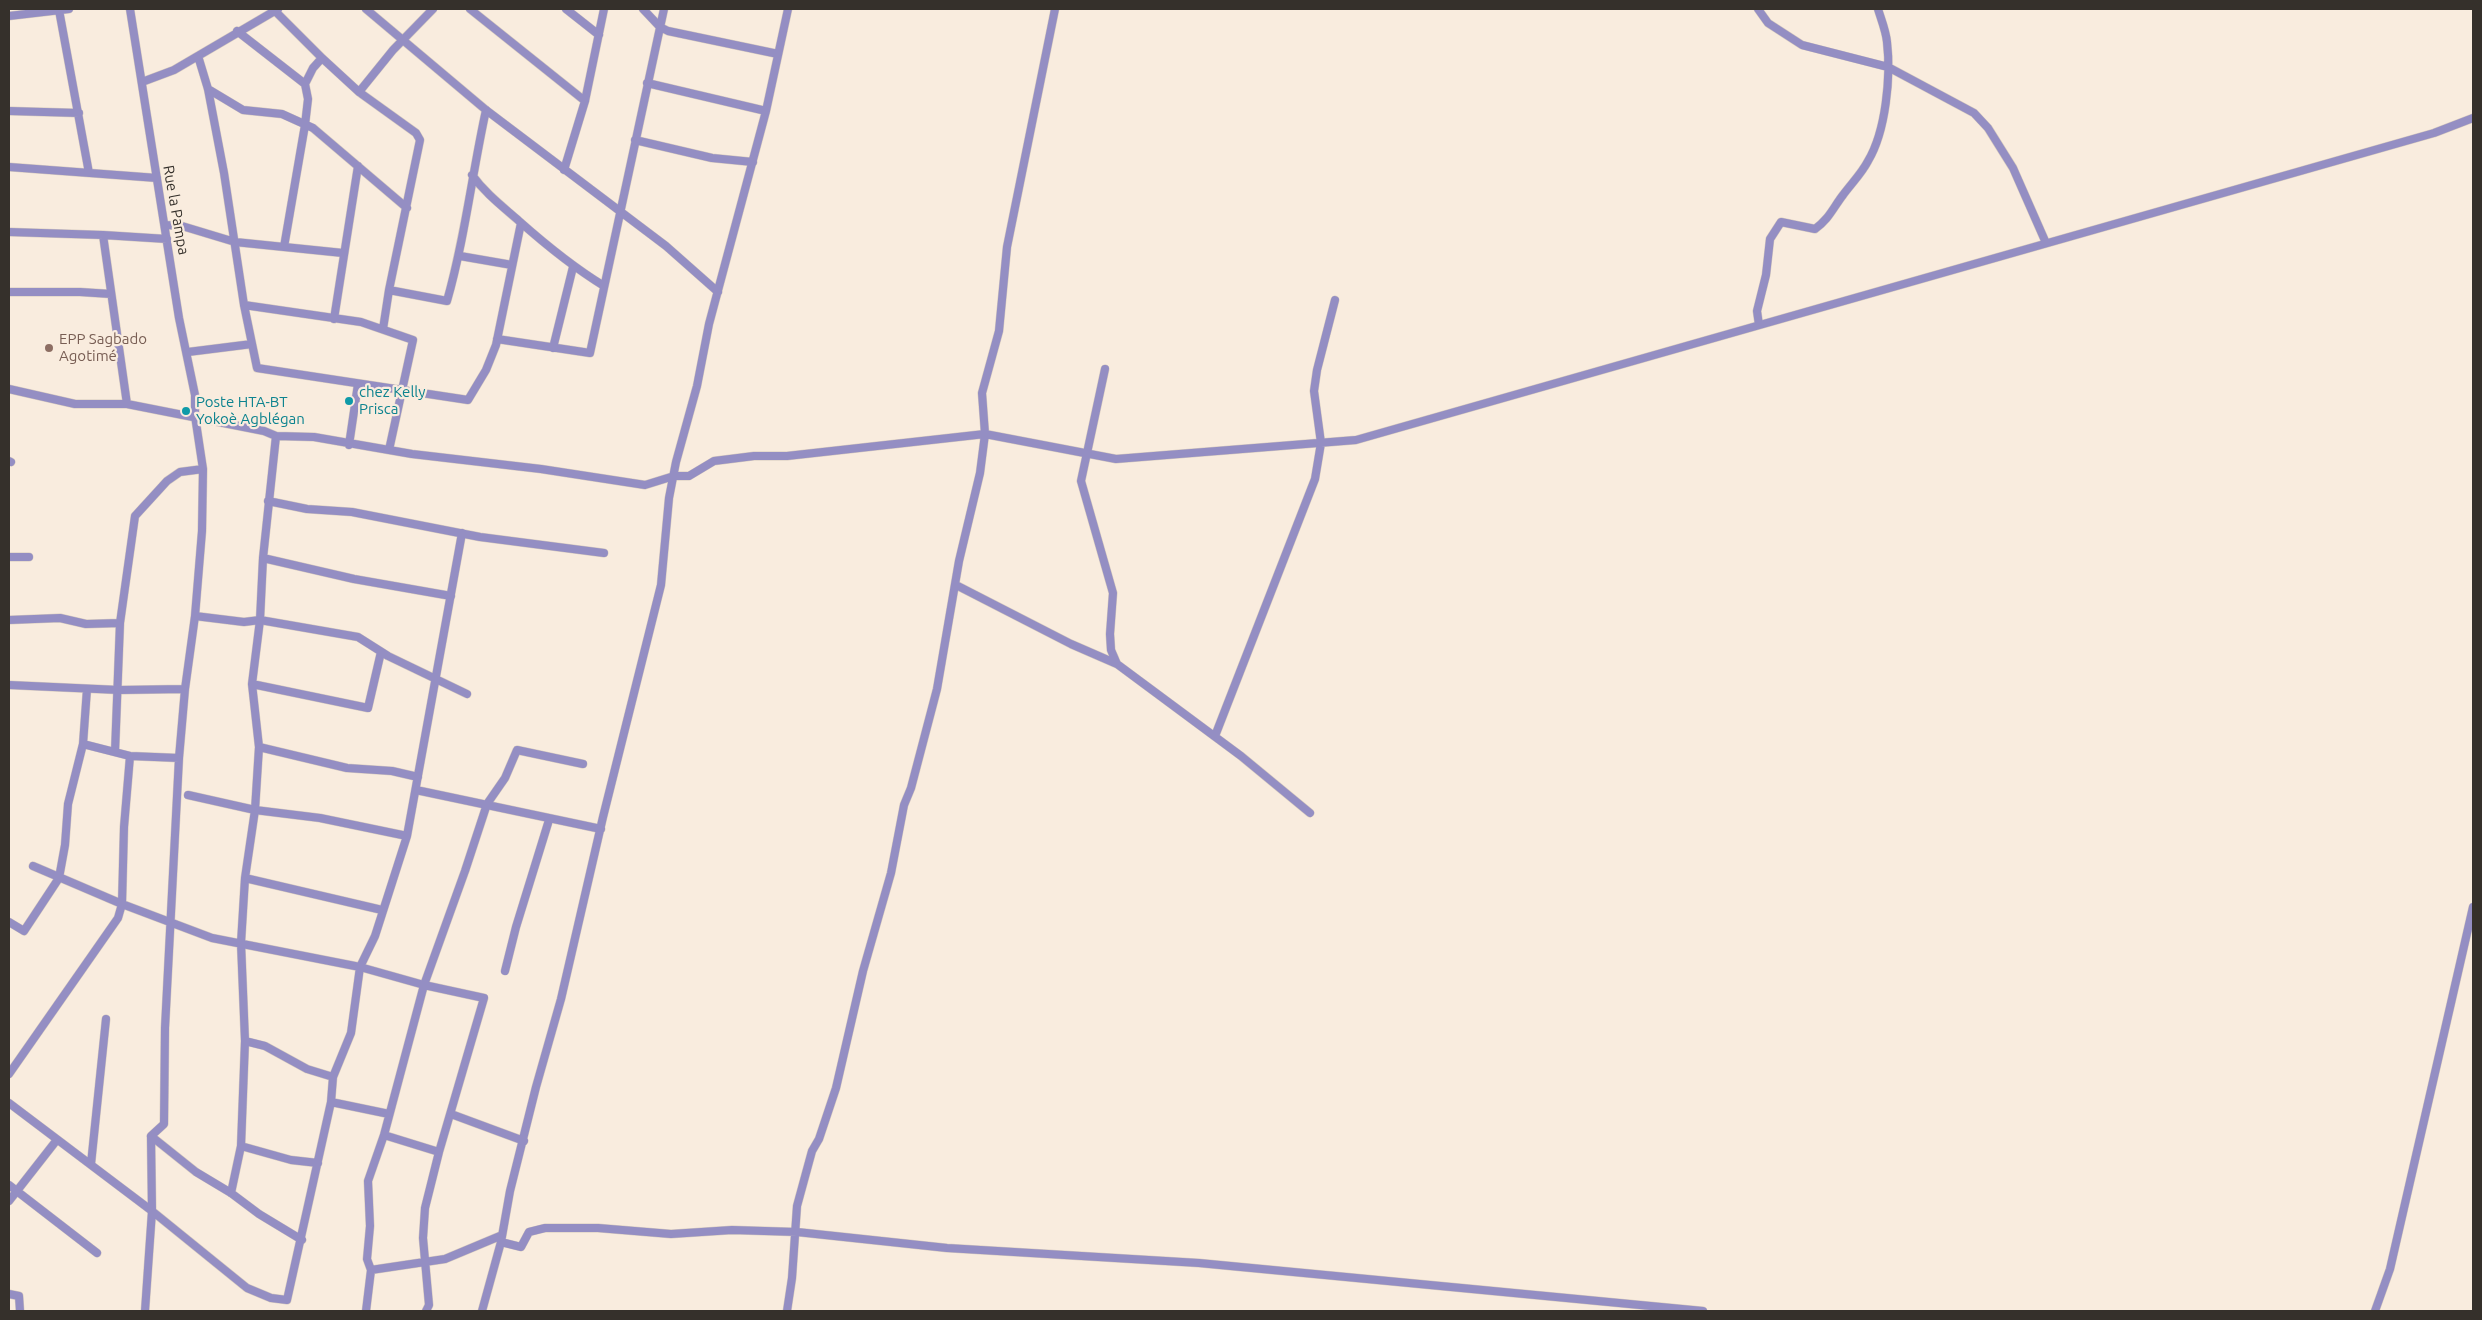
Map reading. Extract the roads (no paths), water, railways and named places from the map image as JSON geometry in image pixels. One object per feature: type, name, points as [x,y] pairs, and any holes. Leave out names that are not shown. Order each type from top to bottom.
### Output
[{"type":"street","points":[[9,16],[30,11],[69,9]]},
{"type":"street","name":"Rue la Pampa","points":[[130,9],[156,178],[166,225],[179,318],[188,352],[195,395],[194,416],[203,468],[202,531],[195,616],[185,689],[179,758],[165,1028],[164,1124],[151,1136]]},
{"type":"street","points":[[366,9],[486,110],[666,246],[718,292]]},
{"type":"street","points":[[359,92],[403,40],[433,9]]},
{"type":"street","points":[[470,9],[585,101]]},
{"type":"street","points":[[566,9],[599,35]]},
{"type":"street","points":[[564,170],[585,101],[604,9]]},
{"type":"street","points":[[643,9],[660,27],[677,34],[778,54]]},
{"type":"street","points":[[497,339],[590,354],[664,9]]},
{"type":"street","points":[[482,1311],[501,1239],[536,1087],[561,1000],[661,585],[669,498],[676,462],[697,386],[718,292],[766,111],[788,9]]},
{"type":"street","points":[[787,1311],[797,1232],[797,1206],[812,1151],[819,1139],[836,1088],[863,971],[891,873],[904,805],[913,780],[937,689],[963,541],[980,473],[985,434],[982,393],[999,331],[1010,231],[1055,9]]},
{"type":"street","points":[[1758,9],[1768,23],[1802,45],[1888,67],[1974,113],[1988,128],[2014,168],[2046,243]]},
{"type":"street","points":[[1760,325],[1758,311],[1766,275],[1770,239],[1781,222],[1815,229],[1827,220],[1837,202],[1868,161],[1878,139],[1883,117],[1888,67],[1887,40],[1878,9]]},
{"type":"street","points":[[59,10],[89,173]]},
{"type":"street","points":[[142,82],[166,74],[276,10],[322,58],[359,92],[416,133],[420,140],[388,290],[383,329]]},
{"type":"street","points":[[237,31],[305,84]]},
{"type":"street","points":[[198,56],[208,89],[224,173],[244,305],[257,368],[468,400],[486,370],[497,339],[521,223]]},
{"type":"street","points":[[284,247],[305,125],[308,99],[305,84],[313,68],[322,58]]},
{"type":"street","points":[[647,83],[766,111]]},
{"type":"street","points":[[208,89],[243,110],[282,114],[313,128],[407,208]]},
{"type":"street","points":[[388,290],[447,301],[460,256],[472,175],[486,110]]},
{"type":"street","points":[[9,111],[79,113]]},
{"type":"street","points":[[9,389],[75,404],[127,404],[264,431],[276,436],[314,437],[349,445],[363,445],[645,485],[674,476],[689,476],[705,465],[719,460],[754,456],[787,456],[985,434],[1116,459],[1356,440],[2424,136],[2473,118]]},
{"type":"street","points":[[635,140],[712,158],[753,162]]},
{"type":"street","points":[[334,319],[358,166]]},
{"type":"street","points":[[9,168],[156,178]]},
{"type":"street","points":[[472,175],[482,190],[572,267],[604,286]]},
{"type":"street","points":[[166,225],[182,226],[234,242],[343,253]]},
{"type":"street","points":[[9,232],[168,239]]},
{"type":"street","points":[[103,235],[127,404]]},
{"type":"street","points":[[460,256],[512,265]]},
{"type":"street","points":[[553,348],[572,267]]},
{"type":"street","points":[[9,292],[111,294]]},
{"type":"street","points":[[1215,736],[1315,479],[1321,443],[1314,391],[1317,370],[1334,300]]},
{"type":"street","points":[[244,305],[360,322],[413,340],[404,391],[389,450]]},
{"type":"street","points":[[188,352],[252,344]]},
{"type":"street","points":[[1105,369],[1081,480],[1113,593],[1110,634],[1111,650],[1117,664]]},
{"type":"street","points":[[349,445],[358,384]]},
{"type":"street","points":[[231,1193],[241,1146],[245,1041],[240,943],[245,878],[255,810],[258,747],[252,684],[260,620],[263,558],[276,436]]},
{"type":"street","points":[[115,752],[120,623],[135,516],[167,481],[180,472],[203,468]]},
{"type":"street","points":[[268,501],[307,509],[352,512],[390,521],[480,537],[604,553]]},
{"type":"street","points":[[9,1103],[56,1141],[91,1164],[152,1210],[247,1288],[271,1298],[287,1300],[302,1240],[331,1102],[333,1077],[351,1033],[360,967],[375,936],[407,836],[462,533]]},
{"type":"street","points":[[9,557],[29,557]]},
{"type":"street","points":[[263,558],[354,578],[451,596]]},
{"type":"street","points":[[956,585],[1071,644],[1117,664],[1215,736],[1310,813]]},
{"type":"street","points":[[195,616],[244,622],[260,620],[358,637],[381,652],[467,694]]},
{"type":"street","points":[[9,620],[60,618],[86,624],[120,623]]},
{"type":"street","points":[[252,684],[368,708],[381,652]]},
{"type":"street","points":[[9,685],[118,690],[185,689]]},
{"type":"street","points":[[9,922],[24,931],[60,878],[68,804],[82,744],[87,688]]},
{"type":"street","points":[[82,744],[130,756],[179,758]]},
{"type":"street","points":[[258,747],[347,768],[392,771],[418,776]]},
{"type":"street","points":[[366,1311],[371,1270],[368,1258],[370,1226],[368,1181],[384,1135],[424,985],[466,871],[487,804],[505,778],[517,750],[583,764]]},
{"type":"street","points":[[9,1074],[118,918],[122,904],[124,827],[130,756]]},
{"type":"street","points":[[416,790],[487,804],[549,820],[601,829]]},
{"type":"street","points":[[188,795],[255,810],[320,818],[407,836]]},
{"type":"street","points":[[505,972],[516,927],[549,820]]},
{"type":"street","points":[[33,866],[171,924],[212,938],[360,967],[424,985],[484,998],[439,1152],[425,1208],[423,1238],[427,1261],[429,1305],[426,1311]]},
{"type":"street","points":[[245,878],[382,910]]},
{"type":"street","points":[[2374,1311],[2392,1259],[2473,907]]},
{"type":"street","points":[[91,1164],[106,1018]]},
{"type":"street","points":[[245,1041],[265,1046],[307,1069],[333,1077]]},
{"type":"street","points":[[331,1102],[389,1114]]},
{"type":"street","points":[[451,1114],[524,1141]]},
{"type":"street","points":[[384,1135],[439,1152]]},
{"type":"street","points":[[151,1136],[196,1172],[302,1240]]},
{"type":"street","points":[[145,1311],[152,1210],[151,1136]]},
{"type":"street","points":[[9,1201],[19,1191],[56,1141]]},
{"type":"street","points":[[241,1146],[291,1160],[318,1163]]},
{"type":"street","points":[[9,1185],[97,1253]]},
{"type":"street","points":[[371,1270],[445,1259],[501,1239],[521,1247],[529,1232],[545,1228],[598,1228],[671,1234],[732,1230],[797,1232],[947,1248],[1199,1263],[1703,1311]]},
{"type":"street","points":[[9,1294],[19,1296],[20,1311]]},
{"type":"place","name":"EPP Sagbado Agotimé","points":[[49,348]]},
{"type":"place","name":"chez Kelly Prisca","points":[[349,401]]},
{"type":"place","name":"Poste HTA-BT Yokoè Agblégan","points":[[186,411]]}]
